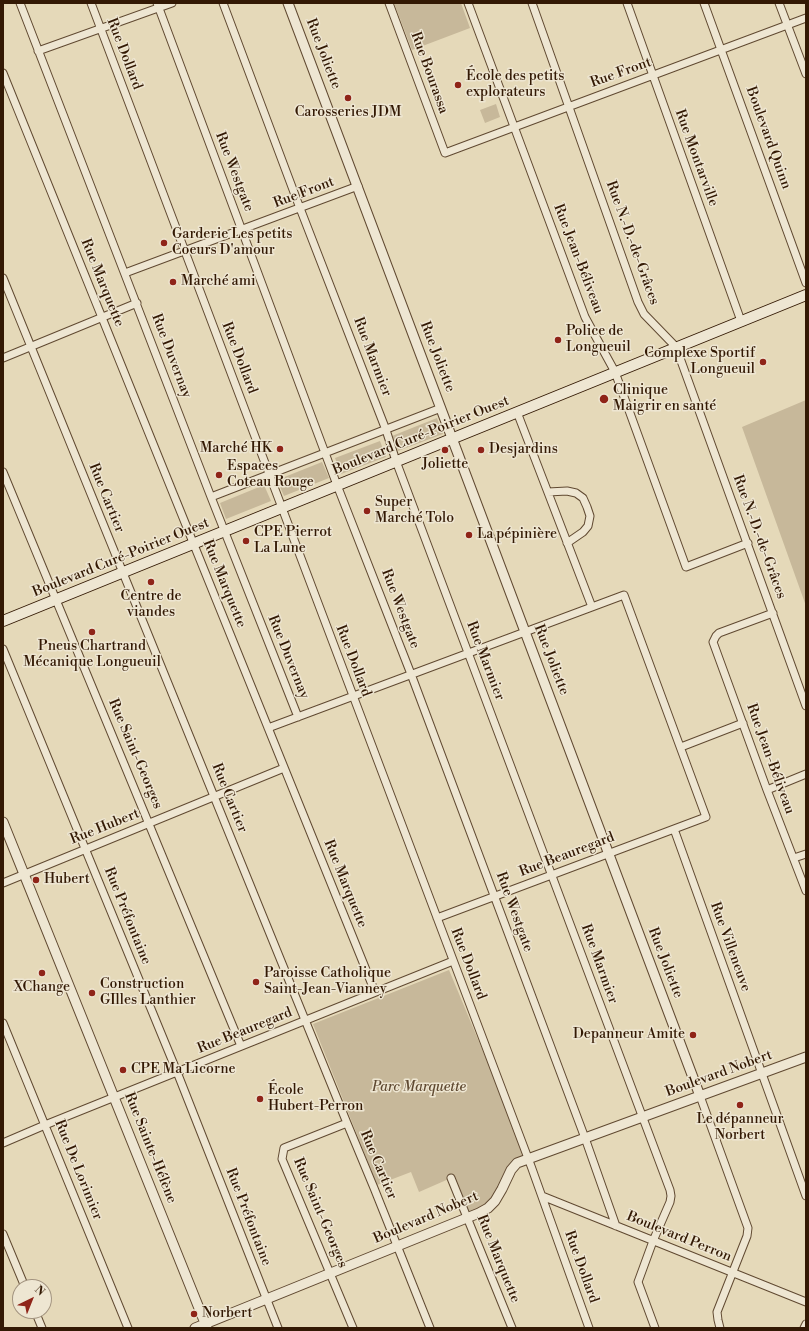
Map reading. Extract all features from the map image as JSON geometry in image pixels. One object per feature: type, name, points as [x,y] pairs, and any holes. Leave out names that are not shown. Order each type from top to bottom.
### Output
[{"type":"main road","name":"Boulevard Curé-Poirier Ouest","points":[[3,621],[806,295]]},
{"type":"street","name":"Rue Duvernay","points":[[20,3],[224,531],[298,717]]},
{"type":"street","name":"Rue Dollard","points":[[91,3],[542,1196],[589,1328]]},
{"type":"street","points":[[38,51],[158,6],[172,3]]},
{"type":"street","name":"Rue Marmier","points":[[223,3],[386,430],[396,461],[670,1190],[670,1202],[653,1241],[638,1282],[655,1328]]},
{"type":"street","name":"Rue Joliette","points":[[288,3],[453,438],[747,1224],[747,1236],[717,1312],[720,1328]]},
{"type":"street","name":"Rue Bourassa","points":[[389,3],[444,153]]},
{"type":"street","name":"Rue Jean-Béliveau","points":[[468,3],[585,317],[615,372],[686,567],[748,543]]},
{"type":"street","name":"Rue N.-D.-de-Grâces","points":[[532,3],[638,302],[644,314],[676,348],[806,706]]},
{"type":"street","name":"Rue Montarville","points":[[627,3],[741,321]]},
{"type":"street","name":"Boulevard Quinn","points":[[704,3],[806,283]]},
{"type":"street","points":[[779,3],[806,74]]},
{"type":"street","name":"Rue Westgate","points":[[158,6],[337,485],[411,674],[585,1138],[616,1226]]},
{"type":"street","name":"Rue Front","points":[[444,153],[806,18]]},
{"type":"street","name":"Rue Marquette","points":[[3,73],[376,992]]},
{"type":"street","name":"Rue Front","points":[[125,273],[358,186]]},
{"type":"street","name":"Rue Cartier","points":[[3,278],[430,1328]]},
{"type":"street","points":[[3,358],[137,303]]},
{"type":"street","name":"Boulevard Curé-Poirier Ouest","points":[[211,497],[441,408]]},
{"type":"street","points":[[517,412],[592,607]]},
{"type":"street","name":"Rue Saint-Georges","points":[[3,472],[150,823],[241,1046]]},
{"type":"street","points":[[548,492],[567,491],[576,493],[583,498],[588,507],[590,516],[588,526],[583,532],[567,543]]},
{"type":"street","points":[[268,728],[624,595],[681,748],[743,723]]},
{"type":"street","name":"Rue Jean-Béliveau","points":[[773,613],[719,633],[713,642],[806,890]]},
{"type":"street","name":"Rue Préfontaine","points":[[3,649],[177,1072],[278,1328]]},
{"type":"street","name":"Rue Beauregard","points":[[437,918],[706,816],[681,748]]},
{"type":"street","name":"Rue Hubert","points":[[3,883],[284,768]]},
{"type":"street","points":[[768,790],[806,774]]},
{"type":"street","name":"Rue Sainte-Hélène","points":[[3,822],[206,1326]]},
{"type":"street","name":"Rue Villeneuve","points":[[674,829],[806,1196]]},
{"type":"street","points":[[794,858],[806,854]]},
{"type":"street","name":"Rue Beauregard","points":[[3,1143],[453,961]]},
{"type":"street","name":"Rue De Lorimier","points":[[3,1022],[128,1328]]},
{"type":"street","name":"Boulevard Nobert","points":[[195,1328],[206,1326],[266,1299],[467,1218],[488,1208],[495,1201],[516,1163],[806,1057]]},
{"type":"street","name":"Rue Saint-Georges","points":[[347,1123],[284,1148],[282,1159],[331,1273],[352,1328]]},
{"type":"street","name":"Rue Marquette","points":[[451,1178],[512,1328]]},
{"type":"street","name":"Boulevard Perron","points":[[542,1196],[806,1302]]},
{"type":"street","points":[[3,1234],[22,1279]]},
{"type":"street","points":[[804,1328],[806,1324]]},
{"type":"green space","points":[[394,3],[461,3],[470,28],[412,50]]},
{"type":"green space","points":[[496,104],[500,117],[485,123],[480,110]]},
{"type":"green space","points":[[806,400],[806,606],[742,427]]},
{"type":"green space","points":[[437,418],[443,434],[398,451],[392,436]]},
{"type":"green space","points":[[380,441],[386,457],[341,474],[335,458]]},
{"type":"green space","points":[[322,462],[329,478],[284,496],[277,480]]},
{"type":"green space","points":[[264,485],[271,501],[226,519],[220,503]]},
{"type":"green space","name":"Parc Marquette","points":[[449,970],[528,1159],[513,1164],[496,1196],[479,1213],[467,1218],[451,1178],[419,1192],[411,1172],[377,1185],[313,1024]]},
{"type":"place","name":"École des petits explorateurs","points":[[458,85]]},
{"type":"place","name":"Carosseries JDM","points":[[348,98]]},
{"type":"place","name":"Garderie Les petits Coeurs D'amour","points":[[164,243]]},
{"type":"place","name":"Marché ami","points":[[173,282]]},
{"type":"place","name":"Police de Longueuil","points":[[558,340]]},
{"type":"place","name":"Complexe Sportif Longueuil","points":[[763,362]]},
{"type":"place","name":"Clinique Maigrir en santé","points":[[604,399]]},
{"type":"place","name":"Marché HK","points":[[280,449]]},
{"type":"place","name":"Joliette","points":[[445,450]]},
{"type":"place","name":"Desjardins","points":[[481,450]]},
{"type":"place","name":"Espaces Coteau Rouge","points":[[219,475]]},
{"type":"place","name":"Super Marché Tolo","points":[[367,511]]},
{"type":"place","name":"La pépinière","points":[[469,535]]},
{"type":"place","name":"CPE Pierrot La Lune","points":[[246,541]]},
{"type":"place","name":"Centre de viandes","points":[[151,582]]},
{"type":"place","name":"Pneus Chartrand Mécanique Longueuil","points":[[92,632]]},
{"type":"place","name":"Hubert","points":[[36,880]]},
{"type":"place","name":"XChange","points":[[42,973]]},
{"type":"place","name":"Paroisse Catholique Saint-Jean-Vianney","points":[[256,982]]},
{"type":"place","name":"Construction GIlles Lanthier","points":[[92,993]]},
{"type":"place","name":"Depanneur Amite","points":[[693,1035]]},
{"type":"place","name":"CPE Ma Licorne","points":[[123,1070]]},
{"type":"place","name":"École Hubert-Perron","points":[[260,1099]]},
{"type":"place","name":"Le dépanneur Norbert","points":[[740,1105]]},
{"type":"place","name":"Norbert","points":[[194,1314]]}]
